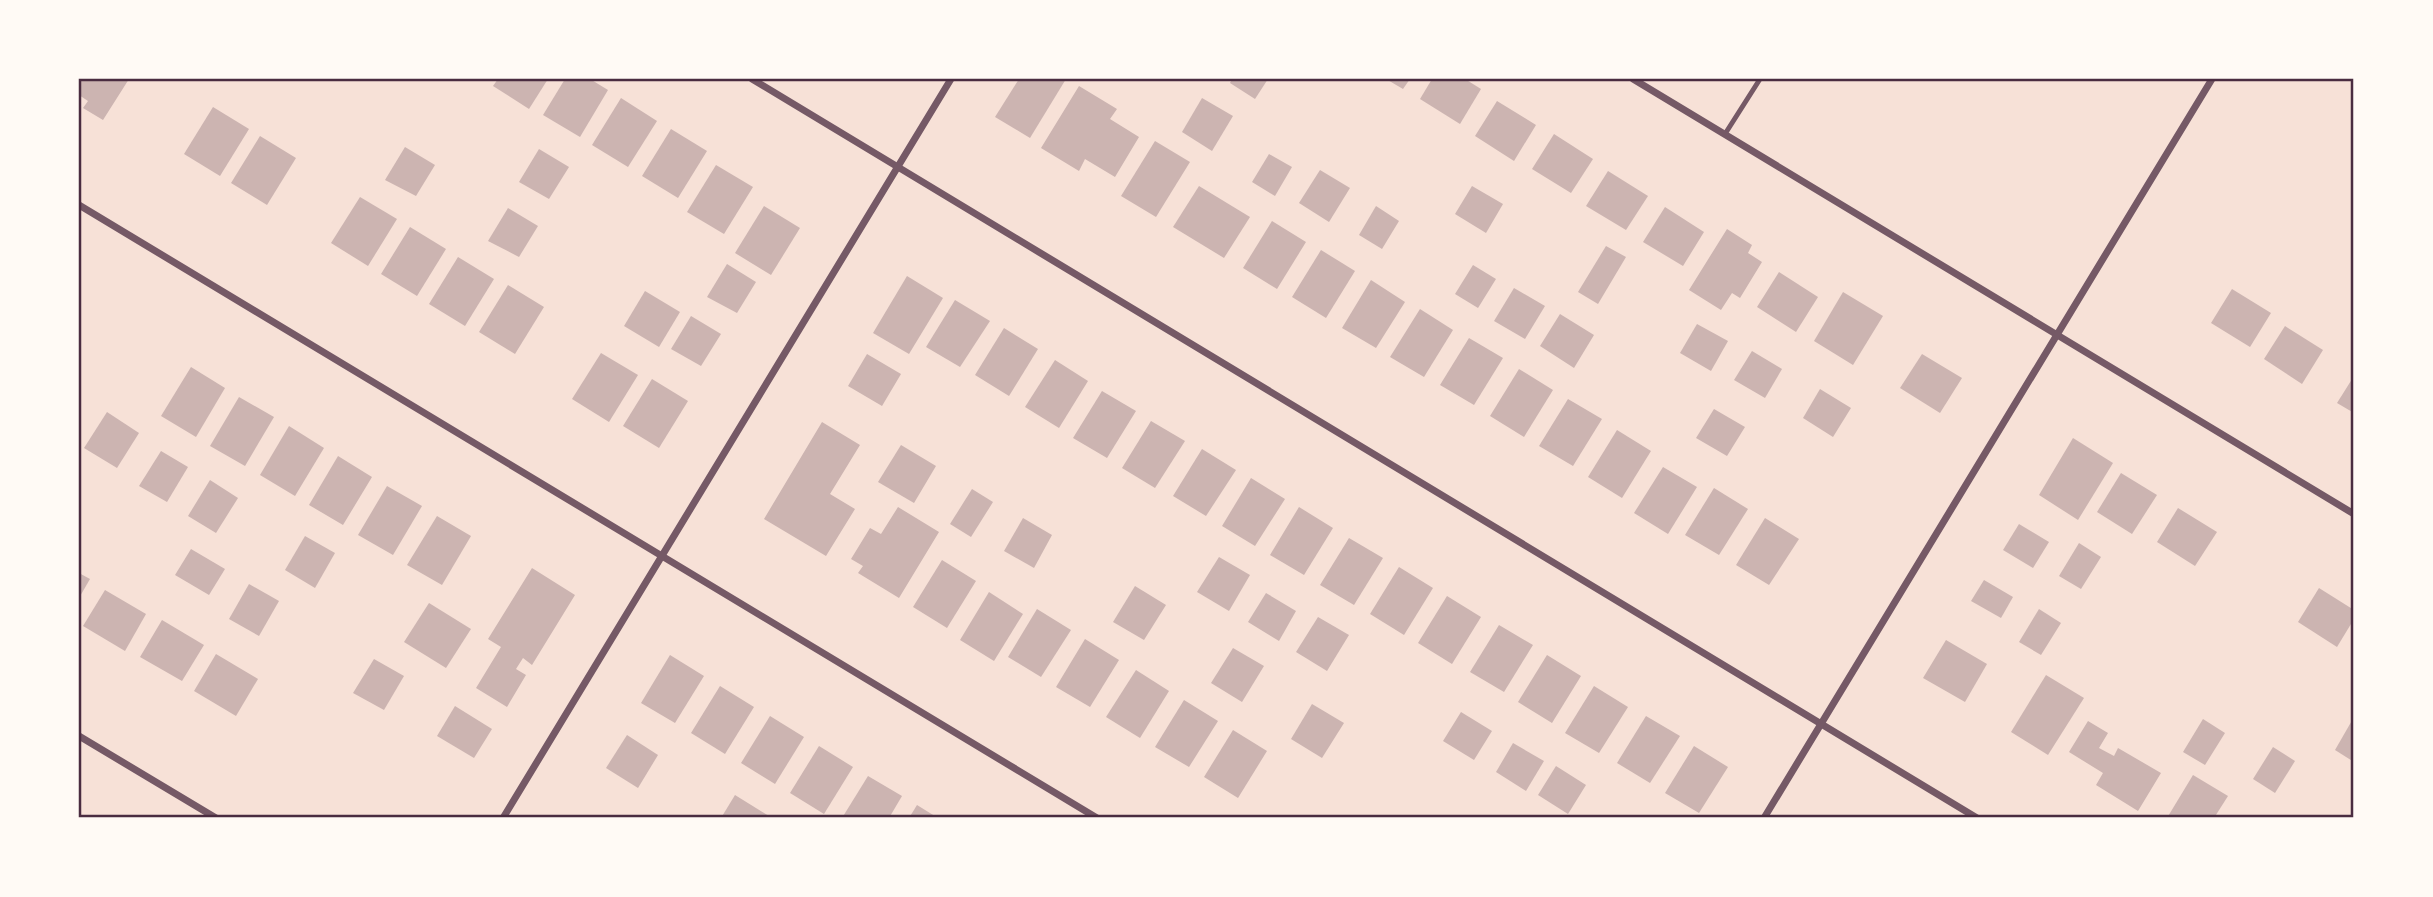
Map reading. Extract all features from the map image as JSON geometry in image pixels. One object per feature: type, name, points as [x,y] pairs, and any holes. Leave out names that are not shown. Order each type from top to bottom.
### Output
[{"type":"street","points":[[752,79],[1977,818]]},
{"type":"street","points":[[503,818],[951,79]]},
{"type":"street","points":[[1633,79],[2354,514]]},
{"type":"street","points":[[1764,818],[2211,79]]},
{"type":"street","points":[[79,205],[1097,818]]},
{"type":"street","points":[[79,736],[216,818]]},
{"type":"lane","points":[[1725,134],[1760,79]]},
{"type":"building","points":[[79,79],[129,79],[103,120],[83,108],[88,101],[79,95]]},
{"type":"building","points":[[498,79],[548,79],[529,109],[493,86]]},
{"type":"building","points":[[565,79],[590,79],[608,90],[580,137],[543,115]]},
{"type":"building","points":[[1019,79],[1066,79],[1030,138],[995,117]]},
{"type":"building","points":[[1232,79],[1268,79],[1255,99],[1230,83]]},
{"type":"building","points":[[1386,79],[1410,79],[1403,89]]},
{"type":"building","points":[[1432,79],[1465,79],[1481,89],[1460,124],[1420,99]]},
{"type":"building","points":[[1079,86],[1117,109],[1110,119],[1139,137],[1115,177],[1085,159],[1079,171],[1041,148]]},
{"type":"building","points":[[621,98],[657,121],[628,167],[592,145]]},
{"type":"building","points":[[1202,98],[1233,116],[1212,151],[1182,132]]},
{"type":"building","points":[[1497,101],[1536,125],[1514,161],[1475,136]]},
{"type":"building","points":[[213,107],[249,129],[220,176],[184,154]]},
{"type":"building","points":[[671,129],[707,151],[678,198],[642,176]]},
{"type":"building","points":[[1554,134],[1593,159],[1571,193],[1532,169]]},
{"type":"building","points":[[260,136],[296,158],[267,205],[231,183]]},
{"type":"building","points":[[1155,141],[1190,162],[1156,217],[1121,196]]},
{"type":"building","points":[[405,147],[435,165],[416,196],[385,180]]},
{"type":"building","points":[[539,149],[569,167],[549,199],[519,182]]},
{"type":"building","points":[[1269,154],[1292,167],[1275,196],[1252,182]]},
{"type":"building","points":[[716,165],[753,187],[724,234],[687,212]]},
{"type":"building","points":[[1320,170],[1350,188],[1329,222],[1299,203]]},
{"type":"building","points":[[1608,171],[1648,196],[1626,230],[1586,206]]},
{"type":"building","points":[[1199,186],[1250,217],[1224,258],[1173,227]]},
{"type":"building","points":[[1472,186],[1503,204],[1486,233],[1455,214]]},
{"type":"building","points":[[360,197],[397,219],[368,266],[331,243]]},
{"type":"building","points":[[764,206],[800,228],[771,275],[735,253]]},
{"type":"building","points":[[1376,206],[1399,221],[1382,249],[1359,235]]},
{"type":"building","points":[[1665,207],[1704,232],[1683,266],[1643,242]]},
{"type":"building","points":[[508,208],[538,226],[519,257],[488,241]]},
{"type":"building","points":[[1272,221],[1306,242],[1277,289],[1243,268]]},
{"type":"building","points":[[410,227],[446,249],[417,296],[381,274]]},
{"type":"building","points":[[1727,229],[1752,245],[1748,253],[1762,262],[1740,298],[1732,293],[1721,310],[1689,290]]},
{"type":"building","points":[[1606,246],[1626,257],[1598,304],[1578,292]]},
{"type":"building","points":[[1321,250],[1355,271],[1326,318],[1292,297]]},
{"type":"building","points":[[458,257],[494,279],[465,326],[429,304]]},
{"type":"building","points":[[727,264],[756,282],[737,313],[707,297]]},
{"type":"building","points":[[1473,265],[1496,279],[1478,308],[1455,294]]},
{"type":"building","points":[[1779,272],[1818,297],[1796,332],[1757,307]]},
{"type":"building","points":[[907,276],[943,298],[909,354],[873,333]]},
{"type":"building","points":[[1371,280],[1405,302],[1376,348],[1342,328]]},
{"type":"building","points":[[508,285],[544,307],[515,354],[479,332]]},
{"type":"building","points":[[1514,288],[1545,306],[1525,339],[1494,321]]},
{"type":"building","points":[[2232,289],[2271,313],[2250,347],[2211,323]]},
{"type":"building","points":[[645,291],[680,312],[659,347],[624,326]]},
{"type":"building","points":[[1843,292],[1883,316],[1853,365],[1814,341]]},
{"type":"building","points":[[955,300],[990,321],[960,367],[926,347]]},
{"type":"building","points":[[1420,309],[1453,330],[1424,377],[1390,357]]},
{"type":"building","points":[[1560,314],[1594,335],[1574,368],[1540,346]]},
{"type":"building","points":[[691,316],[721,334],[701,366],[671,349]]},
{"type":"building","points":[[1697,324],[1728,341],[1711,371],[1680,353]]},
{"type":"building","points":[[2285,326],[2323,350],[2302,384],[2264,359]]},
{"type":"building","points":[[1004,328],[1038,349],[1009,396],[975,375]]},
{"type":"building","points":[[1469,338],[1503,358],[1474,405],[1440,385]]},
{"type":"building","points":[[1752,351],[1782,369],[1765,398],[1734,380]]},
{"type":"building","points":[[601,353],[638,375],[609,422],[572,399]]},
{"type":"building","points":[[867,354],[901,374],[882,406],[848,386]]},
{"type":"building","points":[[1922,354],[1962,378],[1940,413],[1900,388]]},
{"type":"building","points":[[1055,360],[1088,381],[1059,428],[1025,407]]},
{"type":"building","points":[[191,367],[225,388],[196,437],[161,416]]},
{"type":"building","points":[[1519,369],[1553,390],[1524,437],[1490,416]]},
{"type":"building","points":[[2354,376],[2354,413],[2337,403]]},
{"type":"building","points":[[652,379],[688,401],[659,448],[623,426]]},
{"type":"building","points":[[1820,389],[1851,408],[1833,437],[1803,418]]},
{"type":"building","points":[[1102,391],[1136,411],[1107,458],[1073,438]]},
{"type":"building","points":[[239,397],[274,417],[245,466],[210,446]]},
{"type":"building","points":[[1568,399],[1602,419],[1573,466],[1539,446]]},
{"type":"building","points":[[1714,409],[1745,427],[1727,456],[1696,438]]},
{"type":"building","points":[[107,412],[139,433],[117,468],[84,448]]},
{"type":"building","points":[[1151,421],[1185,441],[1155,488],[1122,468]]},
{"type":"building","points":[[822,422],[860,445],[830,494],[855,509],[826,556],[764,519]]},
{"type":"building","points":[[289,426],[324,448],[295,496],[260,475]]},
{"type":"building","points":[[1617,430],[1651,451],[1622,498],[1588,477]]},
{"type":"building","points":[[2073,438],[2113,463],[2078,520],[2039,495]]},
{"type":"building","points":[[901,445],[936,466],[914,503],[878,482]]},
{"type":"building","points":[[1202,449],[1236,470],[1206,516],[1173,496]]},
{"type":"building","points":[[161,451],[188,467],[167,502],[139,486]]},
{"type":"building","points":[[338,456],[372,477],[343,525],[309,505]]},
{"type":"building","points":[[1663,467],[1697,487],[1668,534],[1634,513]]},
{"type":"building","points":[[2121,473],[2157,495],[2132,534],[2097,512]]},
{"type":"building","points":[[1251,478],[1285,499],[1255,546],[1222,526]]},
{"type":"building","points":[[210,480],[238,498],[216,533],[188,516]]},
{"type":"building","points":[[387,486],[422,506],[393,555],[358,535]]},
{"type":"building","points":[[1714,488],[1748,509],[1719,555],[1685,535]]},
{"type":"building","points":[[972,489],[993,502],[971,537],[950,524]]},
{"type":"building","points":[[898,507],[939,532],[899,598],[858,573],[863,566],[851,559],[870,528],[881,534]]},
{"type":"building","points":[[1299,507],[1333,528],[1304,575],[1270,555]]},
{"type":"building","points":[[2178,508],[2217,532],[2195,566],[2157,542]]},
{"type":"building","points":[[437,516],[471,536],[442,585],[407,565]]},
{"type":"building","points":[[1023,518],[1052,535],[1034,568],[1004,551]]},
{"type":"building","points":[[1765,518],[1799,539],[1769,585],[1736,565]]},
{"type":"building","points":[[2019,524],[2049,542],[2033,568],[2003,550]]},
{"type":"building","points":[[305,536],[335,553],[315,588],[285,570]]},
{"type":"building","points":[[1349,538],[1383,558],[1354,605],[1320,585]]},
{"type":"building","points":[[2079,543],[2101,557],[2081,589],[2059,576]]},
{"type":"building","points":[[191,549],[225,569],[209,595],[175,575]]},
{"type":"building","points":[[1219,557],[1250,575],[1229,611],[1197,592]]},
{"type":"building","points":[[942,560],[976,581],[947,628],[913,607]]},
{"type":"building","points":[[1399,567],[1433,588],[1404,635],[1370,614]]},
{"type":"building","points":[[532,568],[575,595],[532,665],[523,658],[516,669],[526,675],[507,707],[476,688],[501,647],[488,639]]},
{"type":"building","points":[[79,573],[90,579],[79,598]]},
{"type":"building","points":[[1984,580],[2013,597],[2001,618],[1971,601]]},
{"type":"building","points":[[249,584],[279,601],[259,636],[229,619]]},
{"type":"building","points":[[1135,586],[1166,605],[1144,640],[1113,622]]},
{"type":"building","points":[[2319,588],[2354,610],[2354,619],[2337,647],[2298,622]]},
{"type":"building","points":[[105,590],[146,614],[125,651],[83,626]]},
{"type":"building","points":[[989,592],[1023,614],[994,661],[960,640]]},
{"type":"building","points":[[1266,593],[1296,611],[1279,641],[1248,622]]},
{"type":"building","points":[[1447,596],[1481,617],[1452,664],[1418,643]]},
{"type":"building","points":[[429,603],[471,629],[446,668],[404,642]]},
{"type":"building","points":[[1037,609],[1071,630],[1041,677],[1008,657]]},
{"type":"building","points":[[2039,609],[2061,623],[2041,655],[2019,642]]},
{"type":"building","points":[[1318,617],[1349,635],[1327,671],[1296,652]]},
{"type":"building","points":[[162,620],[204,645],[182,681],[140,657]]},
{"type":"building","points":[[1499,625],[1533,645],[1504,692],[1470,672]]},
{"type":"building","points":[[1085,639],[1119,660],[1090,707],[1056,687]]},
{"type":"building","points":[[1946,640],[1987,664],[1965,702],[1923,678]]},
{"type":"building","points":[[1233,648],[1264,666],[1242,702],[1211,683]]},
{"type":"building","points":[[216,654],[258,679],[236,716],[194,691]]},
{"type":"building","points":[[670,655],[704,676],[675,723],[641,703]]},
{"type":"building","points":[[1547,655],[1581,676],[1552,723],[1518,702]]},
{"type":"building","points":[[374,659],[404,676],[384,710],[353,693]]},
{"type":"building","points":[[1136,670],[1169,691],[1140,738],[1106,717]]},
{"type":"building","points":[[2046,675],[2084,698],[2048,755],[2011,732]]},
{"type":"building","points":[[720,686],[754,707],[725,754],[691,733]]},
{"type":"building","points":[[1594,686],[1628,707],[1599,753],[1565,733]]},
{"type":"building","points":[[1184,700],[1218,721],[1189,767],[1155,747]]},
{"type":"building","points":[[1312,704],[1344,723],[1322,758],[1291,739]]},
{"type":"building","points":[[455,706],[492,729],[474,758],[437,736]]},
{"type":"building","points":[[1461,712],[1492,731],[1474,760],[1443,741]]},
{"type":"building","points":[[770,716],[804,737],[775,784],[741,763]]},
{"type":"building","points":[[1646,716],[1680,736],[1650,783],[1617,763]]},
{"type":"building","points":[[2354,717],[2354,762],[2335,750]]},
{"type":"building","points":[[2203,719],[2225,733],[2205,765],[2183,752]]},
{"type":"building","points":[[2088,721],[2108,733],[2099,748],[2114,756],[2118,748],[2161,773],[2138,811],[2096,785],[2103,773],[2069,752]]},
{"type":"building","points":[[1233,730],[1267,751],[1238,798],[1204,777]]},
{"type":"building","points":[[627,735],[658,755],[638,788],[606,768]]},
{"type":"building","points":[[1513,743],[1544,761],[1526,791],[1496,772]]},
{"type":"building","points":[[819,746],[853,767],[824,814],[790,793]]},
{"type":"building","points":[[1694,746],[1728,767],[1699,813],[1665,793]]},
{"type":"building","points":[[2273,747],[2295,761],[2275,793],[2253,779]]},
{"type":"building","points":[[1556,766],[1586,785],[1568,814],[1538,795]]},
{"type":"building","points":[[2193,775],[2228,796],[2214,818],[2167,818]]},
{"type":"building","points":[[868,776],[902,796],[889,818],[842,818]]},
{"type":"building","points":[[735,795],[769,816],[768,818],[721,818]]},
{"type":"building","points":[[917,805],[938,818],[909,818]]}]
